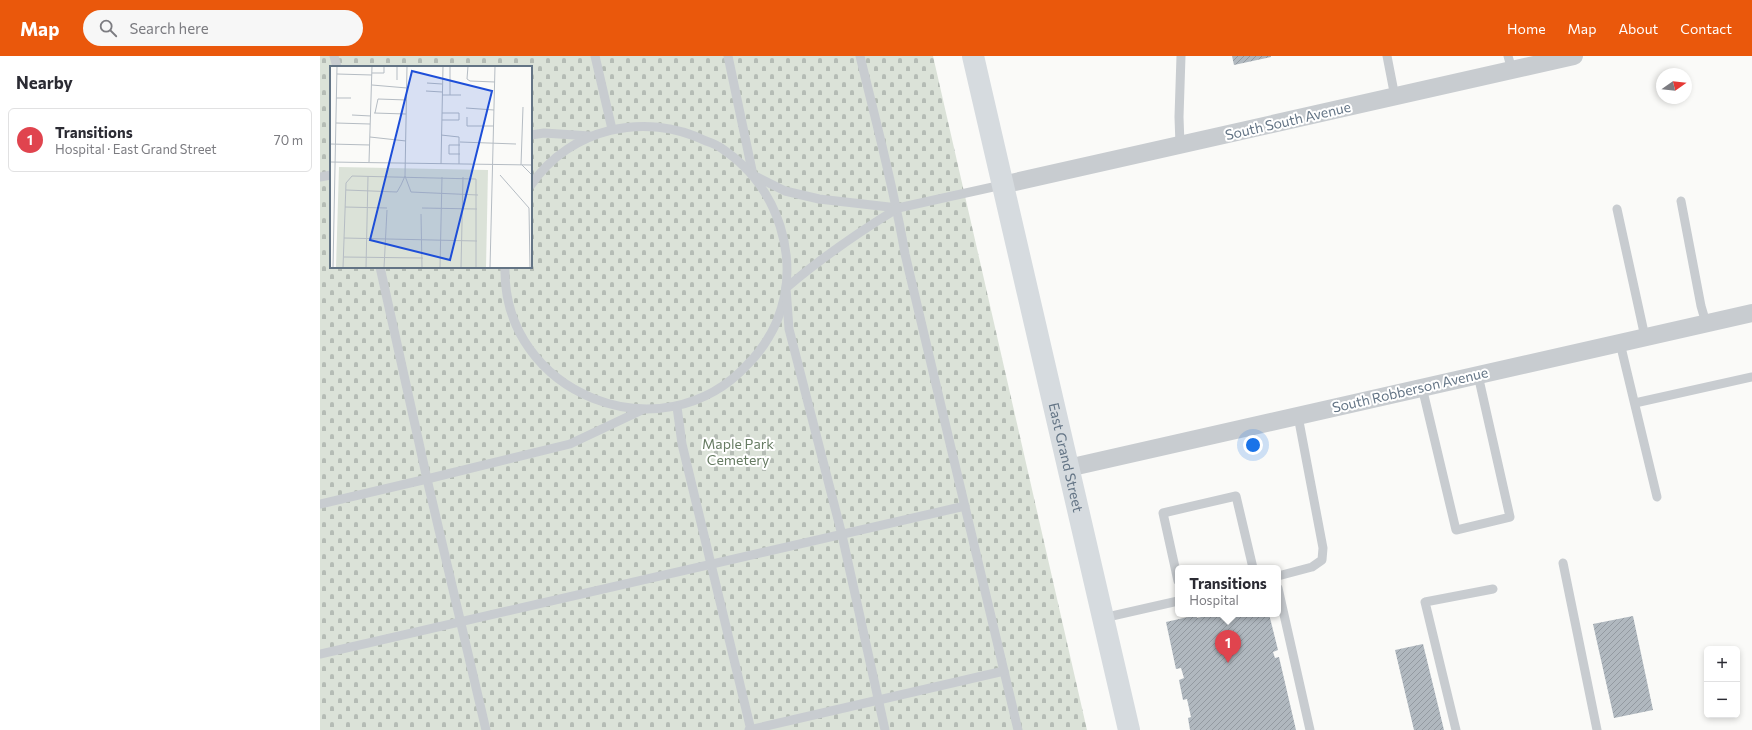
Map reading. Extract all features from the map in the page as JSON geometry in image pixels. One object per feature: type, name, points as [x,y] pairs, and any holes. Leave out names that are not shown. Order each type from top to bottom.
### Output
[{"type":"main road","name":"East Grand Street","points":[[973,56],[1129,730]]},
{"type":"street","name":"South South Avenue","points":[[1002,185],[1395,97],[1510,63],[1574,56]]},
{"type":"street","name":"South Robberson Avenue","points":[[1068,468],[1752,313]]},
{"type":"lane","points":[[334,56],[337,66]]},
{"type":"lane","points":[[595,56],[612,129]]},
{"type":"lane","points":[[728,56],[753,175]]},
{"type":"lane","points":[[860,56],[890,185],[898,208],[905,254],[1018,730]]},
{"type":"lane","points":[[1180,145],[1179,117],[1181,56]]},
{"type":"lane","points":[[1387,56],[1395,97]]},
{"type":"lane","points":[[532,184],[541,171],[572,145],[591,136],[612,129],[650,125],[689,132],[724,149],[753,175],[770,199],[779,220],[785,242],[789,329],[842,535],[885,730]]},
{"type":"lane","points":[[532,135],[544,132],[591,136]]},
{"type":"lane","points":[[320,177],[330,175]]},
{"type":"lane","points":[[753,175],[785,191],[819,199],[898,208]]},
{"type":"lane","points":[[505,268],[504,284],[514,323],[536,358],[566,385],[602,403],[642,410],[677,407],[709,395],[737,376],[761,351],[777,321],[786,288],[814,264],[871,224],[898,208],[1002,185]]},
{"type":"lane","points":[[1681,201],[1701,306],[1706,323]]},
{"type":"lane","points":[[1617,210],[1645,337]]},
{"type":"lane","points":[[380,268],[427,480],[486,730]]},
{"type":"lane","points":[[1620,343],[1657,497]]},
{"type":"lane","points":[[1422,388],[1456,530],[1510,517],[1478,375]]},
{"type":"lane","points":[[1635,403],[1752,377]]},
{"type":"lane","points":[[677,407],[682,444],[750,730],[1004,671]]},
{"type":"lane","points":[[320,504],[427,480],[570,444],[642,410]]},
{"type":"lane","points":[[1281,575],[1312,567],[1322,560],[1323,548],[1298,416]]},
{"type":"lane","points":[[1175,567],[1163,513],[1236,496],[1252,565]]},
{"type":"lane","points":[[320,654],[461,623],[965,506]]},
{"type":"lane","points":[[1563,563],[1597,730]]},
{"type":"lane","points":[[1456,730],[1425,602],[1493,589]]},
{"type":"lane","points":[[1281,601],[1310,730]]},
{"type":"lane","points":[[1103,618],[1175,602]]},
{"type":"green space","name":"Maple Park Cemetery","points":[[320,56],[933,56],[1087,730],[320,730]]},
{"type":"building","points":[[1232,56],[1271,56],[1271,57],[1234,65]]},
{"type":"building","points":[[1633,616],[1653,710],[1614,718],[1593,624]]},
{"type":"building","points":[[1188,617],[1270,617],[1278,650],[1273,652],[1275,658],[1279,657],[1296,730],[1190,730],[1188,718],[1191,717],[1187,699],[1183,700],[1179,680],[1184,678],[1181,668],[1176,669],[1166,622]]},
{"type":"building","points":[[1423,644],[1444,730],[1414,730],[1395,650]]},
{"type":"place","name":"Transitions","points":[[1228,663]]}]
